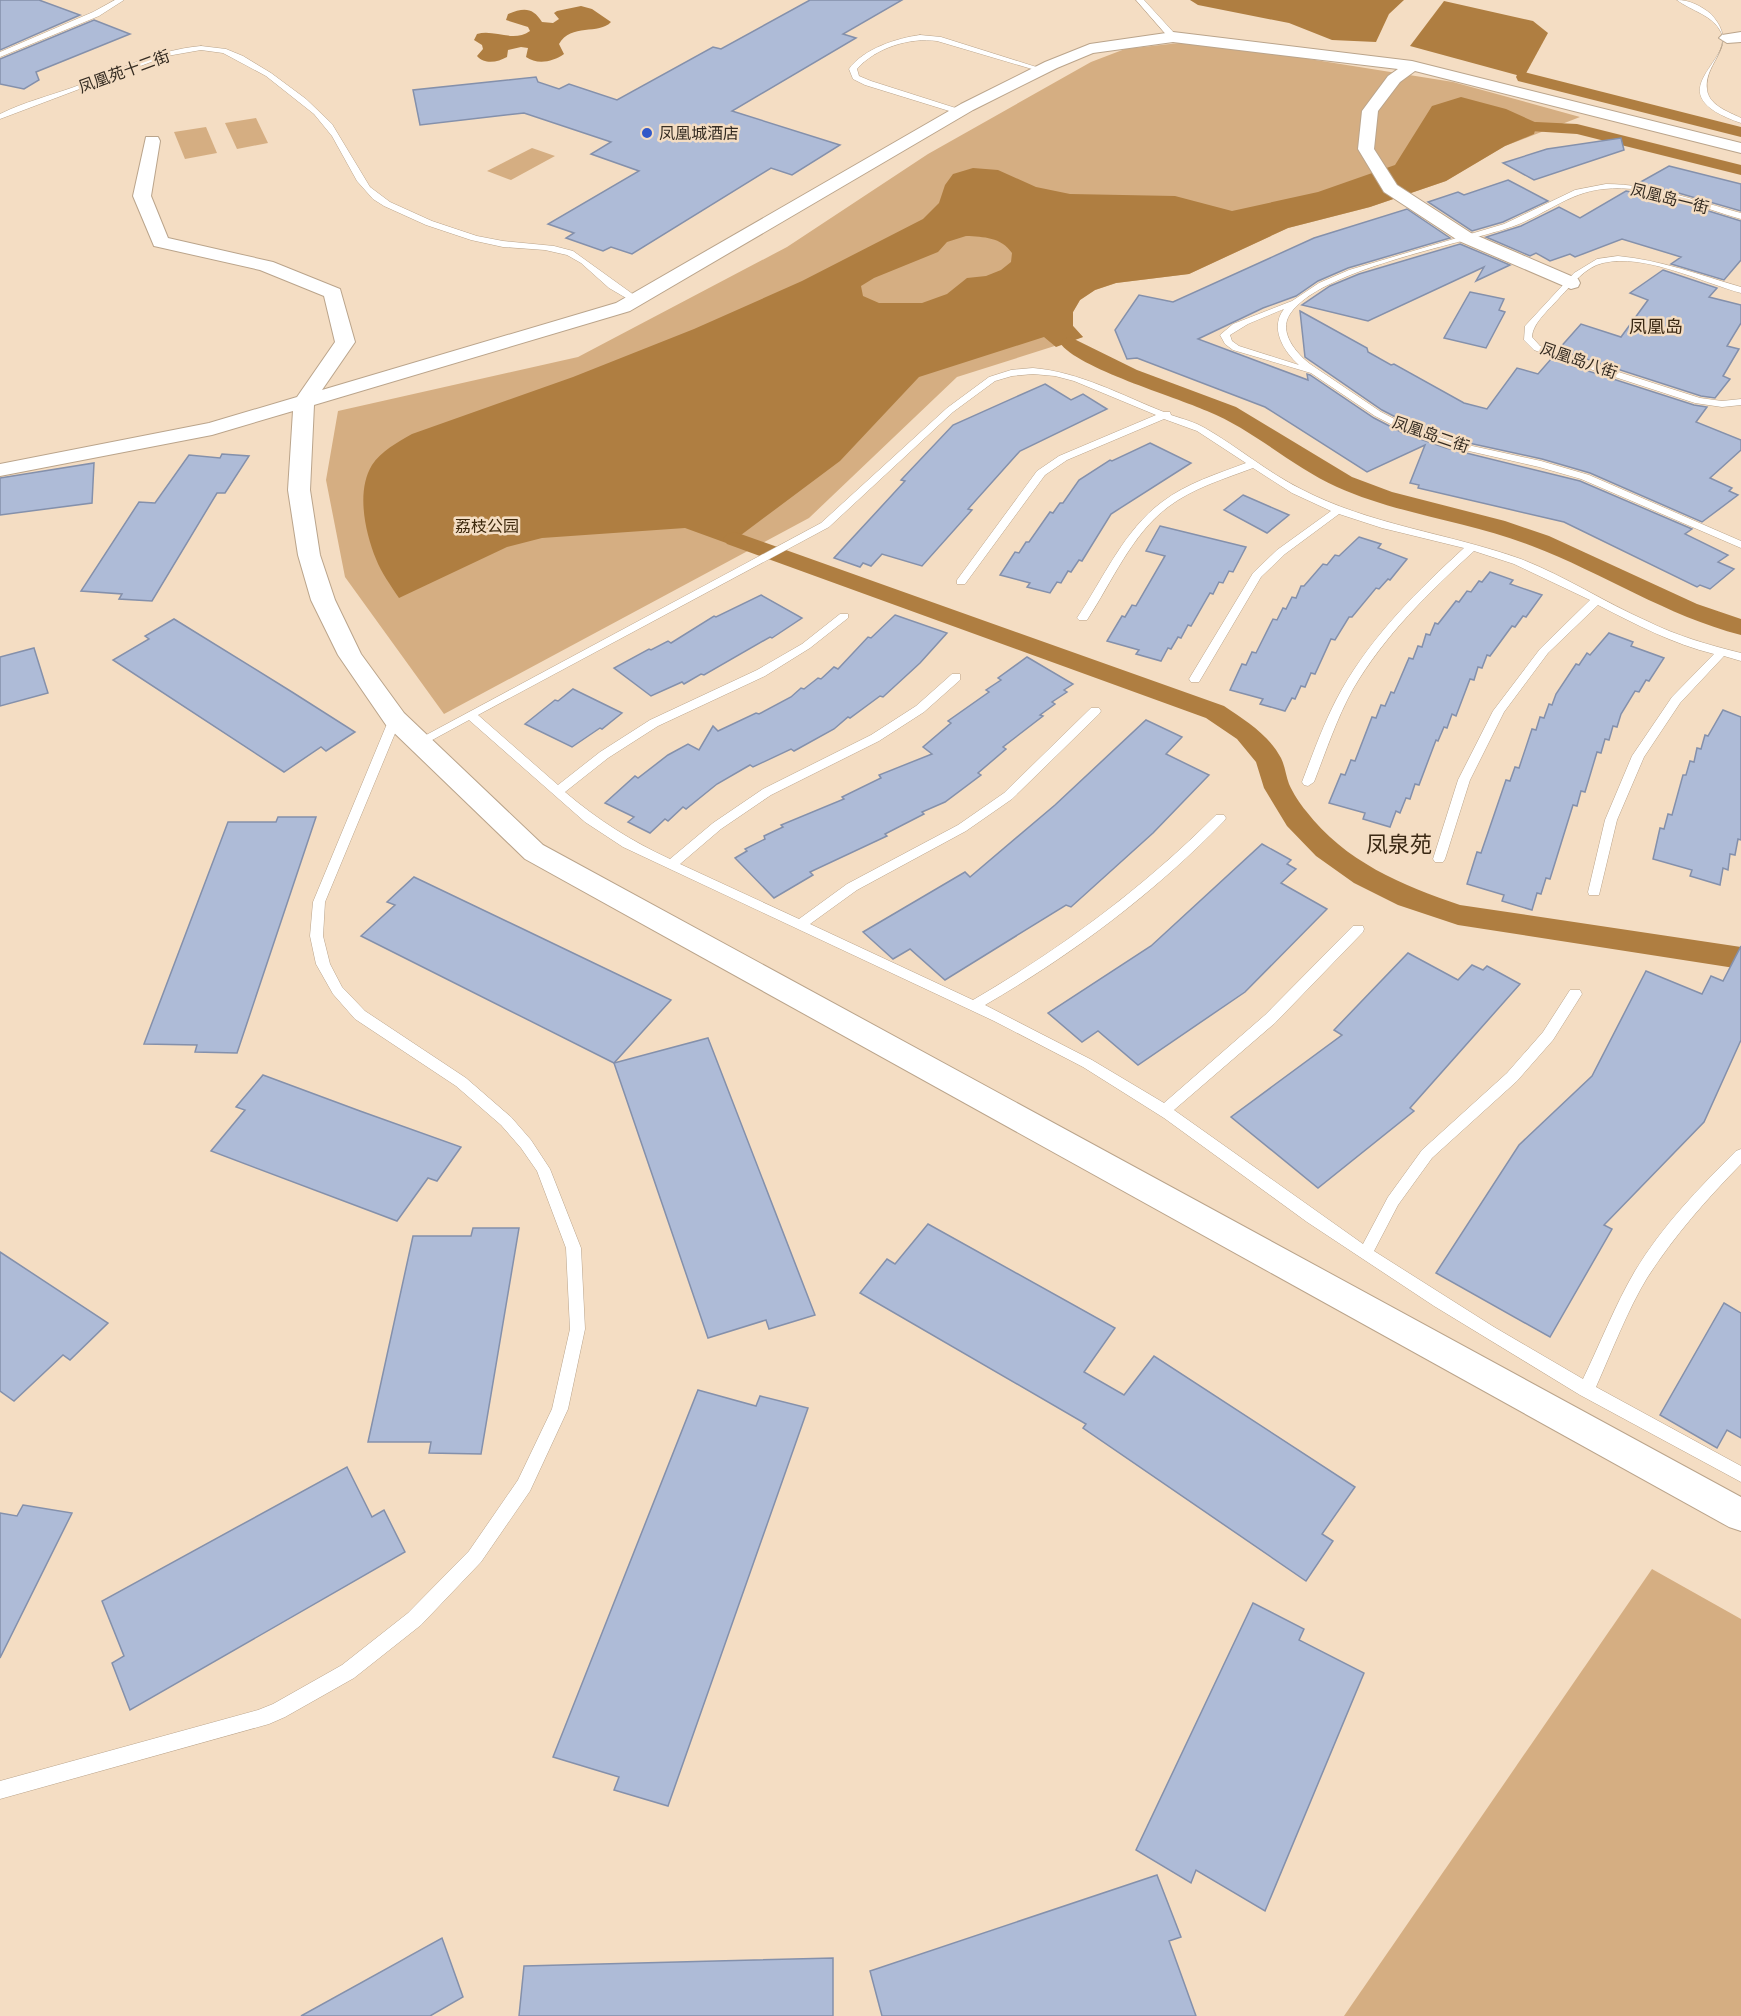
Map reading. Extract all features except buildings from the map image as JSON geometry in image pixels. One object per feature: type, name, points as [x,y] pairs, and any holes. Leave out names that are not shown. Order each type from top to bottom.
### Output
[{"type":"street","points":[[0,470],[212,429],[623,307],[959,112],[1042,70],[1090,49],[1173,37],[1412,66],[1741,148]]},
{"type":"street","points":[[1412,66],[1394,80],[1370,111],[1366,149],[1390,188],[1464,237],[1571,283]]},
{"type":"street","points":[[152,141],[142,196],[160,242],[266,266],[333,293],[345,342],[304,402],[299,490],[309,555],[315,577],[333,624],[350,655],[395,719],[534,852],[1741,1515]]},
{"type":"lane","points":[[0,55],[102,11],[120,0]]},
{"type":"lane","points":[[1140,0],[1173,37]]},
{"type":"lane","points":[[1681,0],[1712,18],[1734,38],[1705,77],[1702,87],[1706,99],[1719,110],[1741,121]]},
{"type":"lane","points":[[959,112],[868,83],[856,77],[853,69],[859,62],[892,43],[922,37],[938,39],[1042,70]]},
{"type":"lane","name":"凤凰苑十二街","points":[[0,117],[133,65],[188,50],[218,50],[249,64],[301,98],[328,125],[349,155],[360,182],[366,190],[386,204],[469,236],[504,244],[544,247],[568,252],[586,261],[608,282],[636,300]]},
{"type":"lane","name":"凤凰岛一街","points":[[1464,237],[1506,226],[1540,212],[1565,195],[1584,189],[1607,186],[1634,187],[1660,192],[1741,216]]},
{"type":"lane","points":[[1322,376],[1236,348],[1228,342],[1226,335],[1228,329],[1236,324],[1260,318],[1316,288],[1378,262],[1464,237]]},
{"type":"lane","name":"凤凰岛八街","points":[[1741,290],[1640,260],[1618,258],[1600,261],[1587,267],[1527,328],[1527,338],[1537,348],[1698,401],[1722,404],[1741,402]]},
{"type":"lane","name":"凤凰岛二街","points":[[1297,299],[1285,313],[1282,328],[1287,345],[1300,361],[1387,420],[1453,444],[1531,461],[1584,476],[1634,496],[1717,536],[1741,545]]},
{"type":"lane","points":[[419,742],[825,525],[950,410],[992,379],[1033,371],[1056,373],[1167,414],[1210,435],[1296,491],[1338,510],[1386,526],[1472,547],[1545,573],[1643,624],[1701,647],[1741,657]]},
{"type":"lane","points":[[961,582],[1041,473],[1063,458],[1167,414]]},
{"type":"lane","points":[[1083,618],[1138,532],[1155,513],[1176,497],[1202,484],[1254,464]]},
{"type":"lane","points":[[1196,679],[1257,575],[1281,552],[1338,510]]},
{"type":"lane","points":[[1308,782],[1336,711],[1374,649],[1419,595],[1472,547]]},
{"type":"lane","points":[[1439,859],[1464,780],[1499,711],[1544,651],[1598,599]]},
{"type":"lane","points":[[558,791],[604,755],[654,723],[761,673],[806,646],[844,616]]},
{"type":"lane","points":[[1594,892],[1611,820],[1638,756],[1676,700],[1722,652]]},
{"type":"lane","points":[[671,865],[717,826],[767,792],[875,738],[920,709],[956,676]]},
{"type":"lane","points":[[801,924],[852,887],[962,828],[1008,796],[1095,711]]},
{"type":"lane","points":[[470,715],[590,819],[627,844],[801,924],[1065,1051],[1164,1110],[1219,1148],[1272,1190],[1451,1310],[1586,1390],[1741,1474]]},
{"type":"lane","points":[[0,1790],[277,1712],[345,1672],[416,1619],[480,1551],[515,1503],[538,1461],[556,1420],[568,1380],[575,1341],[577,1293],[569,1231],[558,1199],[543,1169],[517,1133],[478,1094],[360,1015],[345,1001],[322,966],[317,945],[316,923],[319,902],[395,719]]},
{"type":"lane","points":[[973,1006],[1024,977],[1114,915],[1153,884],[1220,818]]},
{"type":"lane","points":[[1164,1110],[1270,1019],[1358,929]]},
{"type":"lane","points":[[1365,1254],[1393,1201],[1427,1154],[1512,1077],[1548,1036],[1575,994]]},
{"type":"lane","points":[[1586,1390],[1640,1276],[1668,1235],[1699,1198],[1741,1155]]},
{"type":"green space","name":"荔枝公园","points":[[1197,41],[1453,82],[1580,117],[1505,146],[1446,181],[1370,207],[1288,228],[1189,274],[1116,283],[1095,290],[1080,300],[1073,312],[1073,326],[1083,337],[957,377],[809,518],[444,714],[345,577],[326,480],[338,411],[578,357],[787,247],[928,154],[1091,62],[1125,49]]},
{"type":"green space","points":[[256,118],[268,143],[237,149],[225,123]]},
{"type":"green space","points":[[206,127],[217,153],[185,159],[174,132]]},
{"type":"green space","points":[[532,148],[555,156],[511,180],[487,171]]},
{"type":"green space","points":[[1652,1569],[1741,1619],[1741,2016],[1344,2016]]},
{"type":"shaded area","points":[[1190,0],[1404,0],[1389,14],[1376,42],[1332,40],[1289,23],[1198,5]]},
{"type":"shaded area","points":[[1444,1],[1533,21],[1548,33],[1524,77],[1410,46]]},
{"type":"shaded area","points":[[581,6],[592,9],[611,22],[606,26],[578,31],[564,38],[559,44],[564,54],[560,57],[545,62],[535,61],[526,57],[528,48],[521,47],[508,50],[507,57],[496,61],[484,61],[477,56],[483,49],[482,45],[474,40],[477,34],[517,36],[530,31],[528,27],[506,20],[508,14],[528,10],[532,11],[542,22],[553,23],[559,19],[554,13],[557,11]]},
{"type":"shaded area","points":[[1461,97],[1506,109],[1537,123],[1534,134],[1505,146],[1446,181],[1370,207],[1288,228],[1189,274],[1116,283],[1095,290],[1080,300],[1073,312],[1073,326],[1083,337],[1056,347],[1044,337],[919,377],[840,461],[729,544],[685,528],[542,538],[507,547],[399,598],[378,564],[366,524],[364,487],[372,465],[390,447],[412,434],[573,377],[694,329],[802,281],[923,219],[939,203],[945,185],[953,174],[973,168],[998,170],[1036,187],[1070,194],[1175,196],[1232,211],[1318,192],[1395,165],[1432,106]],"holes":[[[966,236],[992,239],[1003,244],[1012,253],[1011,262],[1001,270],[986,276],[967,278],[947,294],[922,303],[879,303],[863,296],[861,286],[874,278],[938,252],[947,242]]]},
{"type":"waterway","points":[[1524,77],[1741,132]]},
{"type":"waterway","points":[[1536,127],[1577,129],[1741,170]]},
{"type":"waterway","points":[[1070,343],[1130,374],[1228,412],[1327,473],[1362,489],[1384,497],[1497,526],[1541,541],[1689,609],[1741,627]]},
{"type":"waterway","points":[[735,539],[1215,712],[1246,733],[1268,759],[1277,788],[1297,819],[1326,849],[1364,876],[1408,898],[1458,915],[1741,958]]},
{"type":"place","name":"凤凰城酒店","points":[[647,133]]},
{"type":"district","name":"凤凰岛","points":[[1656,327]]},
{"type":"district","name":"凤泉苑","points":[[1399,844]]}]
